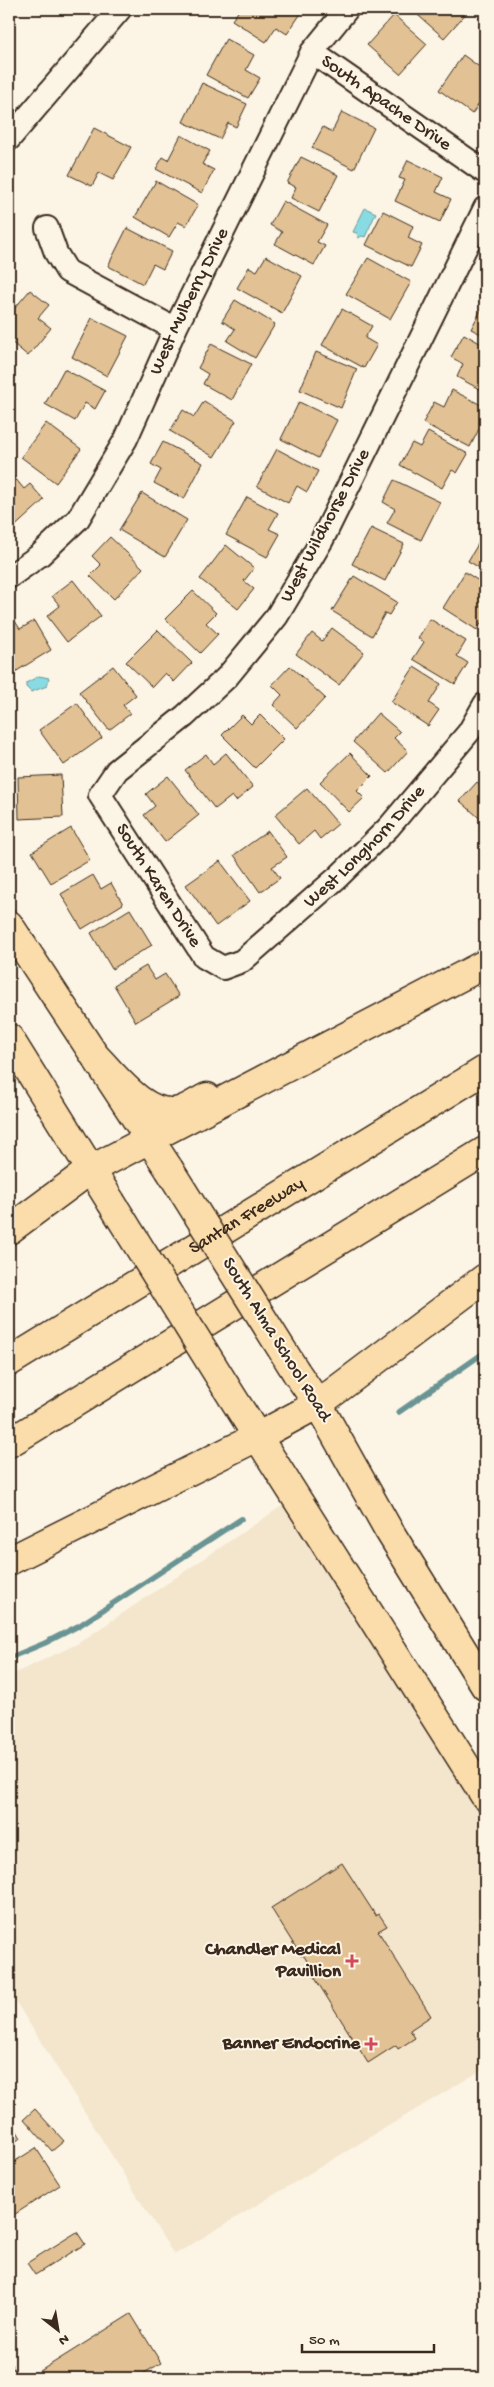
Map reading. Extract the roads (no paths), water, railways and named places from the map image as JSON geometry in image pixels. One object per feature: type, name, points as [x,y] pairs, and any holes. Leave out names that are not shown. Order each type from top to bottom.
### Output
[{"type":"main road","name":"South Alma School Road","points":[[9,925],[169,1169],[318,1404],[388,1529],[485,1686]]},
{"type":"main road","points":[[95,1056],[140,1100],[162,1111],[180,1111],[422,985],[478,967]]},
{"type":"main road","points":[[9,1230],[90,1170],[478,967]]},
{"type":"main road","points":[[9,1038],[257,1437],[485,1796]]},
{"type":"main road","name":"Santan Freeway","points":[[9,1362],[485,1070]]},
{"type":"main road","points":[[9,1443],[485,1151]]},
{"type":"main road","points":[[9,1561],[257,1437],[318,1404],[485,1278]]},
{"type":"street","points":[[9,139],[120,9]]},
{"type":"street","name":"West Mulberry Drive","points":[[9,576],[40,555],[78,520],[126,439],[175,329],[312,52],[347,9]]},
{"type":"street","name":"South Apache Drive","points":[[312,52],[485,172]]},
{"type":"street","name":"West Wildhorse Drive","points":[[100,795],[117,770],[185,716],[227,677],[277,616],[322,540],[485,208]]},
{"type":"street","points":[[47,228],[56,253],[67,271],[175,329]]},
{"type":"street","name":"West Longhorn Drive","points":[[223,968],[242,961],[338,877],[389,827],[469,732],[485,704]]},
{"type":"street","name":"South Karen Drive","points":[[100,795],[204,957],[223,968]]},
{"type":"water","points":[[365,208],[376,213],[365,237],[358,238],[357,233],[353,232]]},
{"type":"water","points":[[39,676],[49,678],[47,686],[31,692],[26,687],[26,683]]},
{"type":"waterway","points":[[399,1412],[485,1352]]},
{"type":"waterway","points":[[9,1658],[45,1643],[80,1625],[241,1519]]},
{"type":"place","name":"Chandler Medical Pavillion","points":[[352,1961]]},
{"type":"place","name":"Banner Endocrine","points":[[371,2044]]}]
